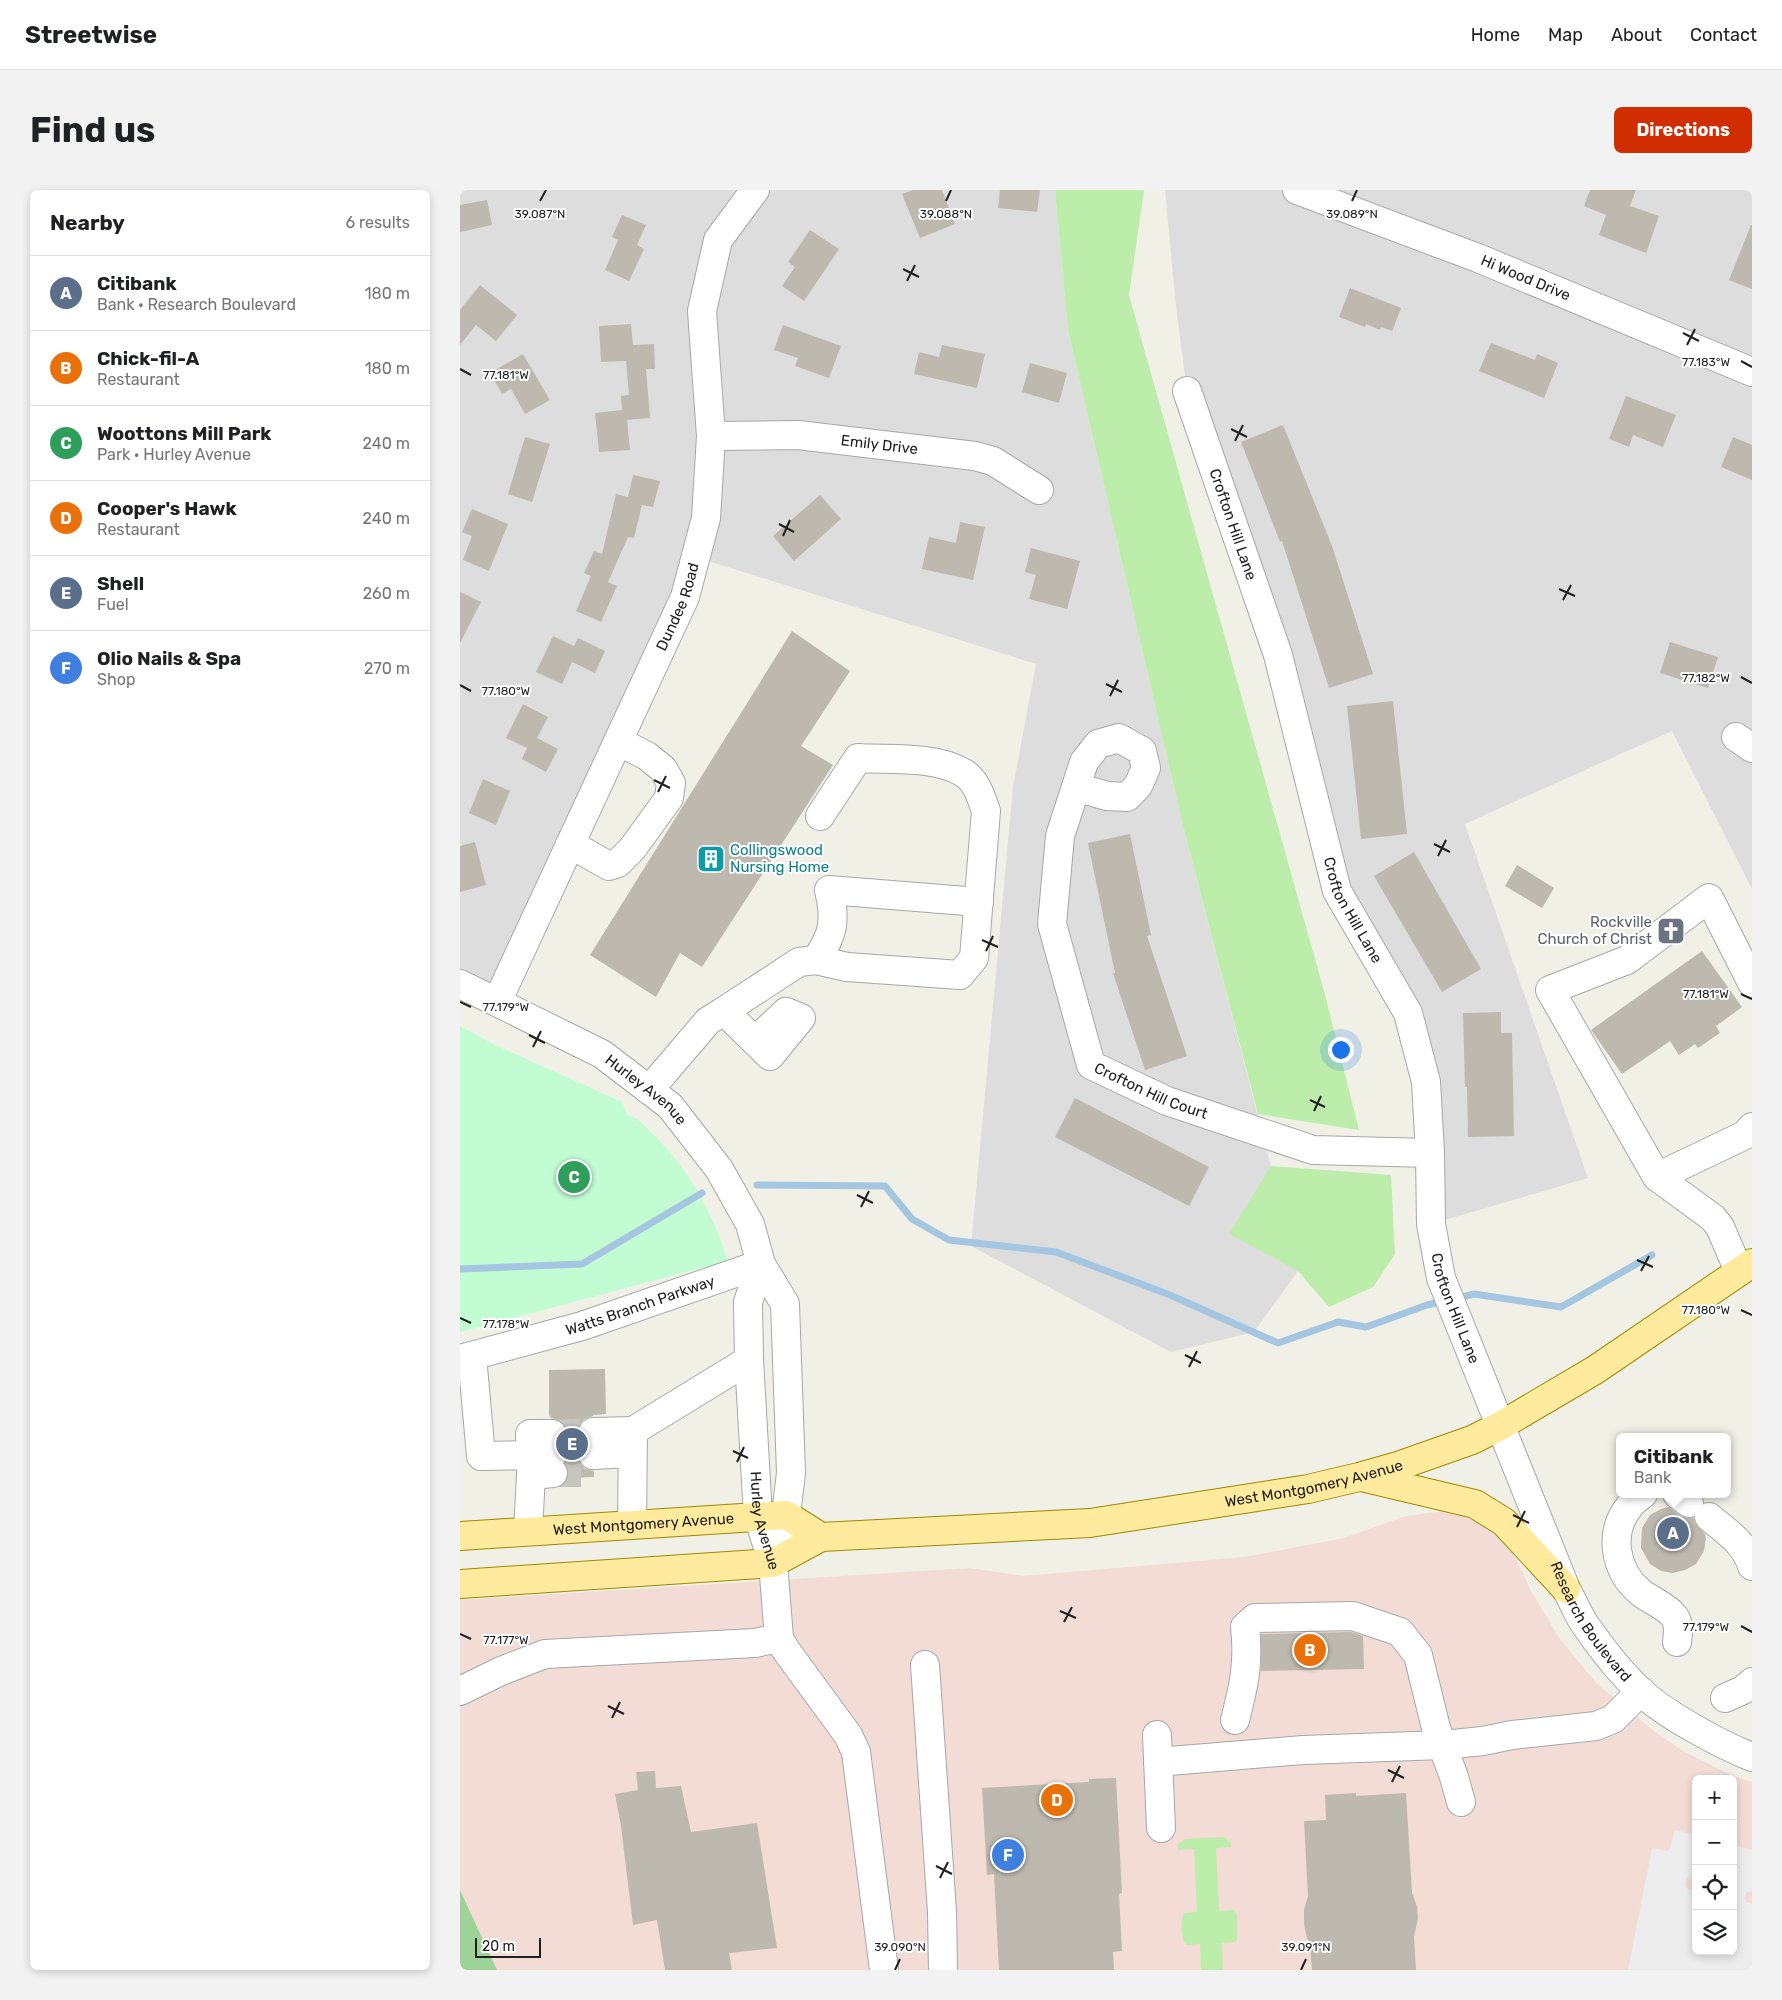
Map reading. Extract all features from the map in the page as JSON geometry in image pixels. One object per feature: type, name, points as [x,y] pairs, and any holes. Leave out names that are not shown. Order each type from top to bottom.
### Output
[{"type":"main road","name":"West Montgomery Avenue","points":[[460,1584],[773,1563],[821,1538],[1090,1522],[1308,1489],[1360,1477],[1472,1440],[1500,1426],[1595,1370],[1746,1267]]},
{"type":"main road","points":[[1360,1477],[1475,1504],[1504,1522],[1566,1589]]},
{"type":"main road","name":"West Montgomery Avenue","points":[[460,1536],[758,1516],[786,1516]]},
{"type":"main road","points":[[786,1516],[821,1538]]},
{"type":"street","name":"Dundee Road","points":[[497,1002],[685,597],[706,518],[711,436],[702,311],[718,240],[755,190]]},
{"type":"street","name":"Hi Wood Drive","points":[[1298,190],[1478,258],[1752,372]]},
{"type":"street","name":"Crofton Hill Lane","points":[[1187,391],[1278,655],[1337,891],[1408,1013],[1426,1082],[1431,1224],[1440,1278],[1460,1322],[1500,1426]]},
{"type":"street","name":"Emily Drive","points":[[711,436],[798,435],[975,456],[993,460],[1039,490]]},
{"type":"street","points":[[570,844],[609,866],[618,863],[632,849],[669,798],[671,783],[663,769],[647,756],[618,742]]},
{"type":"street","points":[[648,1090],[708,1021],[799,962],[816,960],[847,967],[960,975],[974,958],[986,811],[979,790],[963,772],[936,762],[858,758],[820,816]]},
{"type":"street","name":"Crofton Hill Court","points":[[1076,788],[1060,836],[1052,924],[1091,1064],[1167,1102],[1313,1150],[1430,1154]]},
{"type":"street","points":[[816,960],[827,945],[832,928],[834,912],[829,890],[978,902]]},
{"type":"street","points":[[1746,1267],[1713,1218],[1657,1177],[1550,990],[1627,960],[1709,898],[1752,984]]},
{"type":"street","name":"Hurley Avenue","points":[[460,984],[602,1054],[670,1106],[719,1169],[750,1224],[761,1264],[785,1304],[791,1473],[786,1516],[773,1563]]},
{"type":"street","points":[[724,1011],[754,1040]]},
{"type":"street","points":[[1657,1177],[1744,1135],[1752,1128]]},
{"type":"street","name":"Hurley Avenue","points":[[761,1264],[748,1302],[749,1360],[758,1516],[773,1563]]},
{"type":"street","name":"Watts Branch Parkway","points":[[466,1357],[582,1326],[761,1264]]},
{"type":"street","points":[[466,1357],[481,1456],[544,1459],[528,1531]]},
{"type":"street","points":[[632,1452],[593,1453],[632,1452],[749,1360]]},
{"type":"street","name":"Research Boulevard","points":[[1500,1426],[1566,1589],[1585,1625],[1604,1651],[1641,1692],[1662,1708],[1729,1748],[1752,1757]]},
{"type":"street","points":[[632,1452],[632,1524]]},
{"type":"street","points":[[1638,1498],[1630,1505],[1622,1517],[1618,1531],[1616,1550],[1620,1565],[1627,1578],[1639,1592],[1674,1615],[1679,1624],[1677,1642]]},
{"type":"street","points":[[1692,1505],[1738,1540],[1749,1556],[1752,1566]]},
{"type":"street","points":[[773,1563],[779,1638],[785,1650],[848,1735],[856,1752],[884,1970]]},
{"type":"street","points":[[1236,1720],[1247,1671],[1245,1627],[1255,1618],[1353,1616],[1400,1632],[1418,1655],[1436,1728],[1460,1802]]},
{"type":"street","points":[[460,1691],[500,1671],[545,1654],[589,1650],[755,1643],[779,1638]]},
{"type":"street","points":[[925,1665],[941,1903],[943,1970]]},
{"type":"street","points":[[1725,1698],[1743,1690],[1752,1682]]},
{"type":"street","points":[[1158,1762],[1303,1750],[1442,1745],[1596,1726],[1614,1719],[1641,1692]]},
{"type":"street","points":[[1157,1734],[1161,1828]]},
{"type":"shaded area","points":[[460,190],[1055,190],[1068,330],[1183,826],[1298,1271],[1254,1332],[1171,1352],[971,1246],[1013,787],[1036,664],[696,557],[497,1002],[460,984]]},
{"type":"shaded area","points":[[1165,190],[1752,190],[1752,889],[1672,731],[1465,824],[1588,1178],[1431,1224],[1426,1082],[1337,891],[1187,391],[1176,307]]},
{"type":"shaded area","points":[[1444,1511],[1463,1515],[1483,1525],[1496,1534],[1513,1552],[1531,1591],[1559,1638],[1597,1684],[1655,1732],[1683,1751],[1732,1775],[1692,1775],[1692,1955],[1737,1955],[1737,1777],[1752,1782],[1752,1970],[497,1970],[460,1890],[460,1600],[970,1568],[1023,1576],[1245,1557],[1344,1538],[1406,1516]]},
{"type":"shaded area","points":[[1675,1830],[1692,1834],[1692,1877],[1687,1878],[1685,1886],[1692,1891],[1692,1955],[1737,1955],[1737,1846],[1752,1850],[1752,1891],[1746,1893],[1744,1899],[1752,1903],[1752,1970],[1628,1970],[1652,1848],[1667,1851],[1670,1848]]},
{"type":"green space","points":[[1055,190],[1144,190],[1129,295],[1324,991],[1359,1130],[1258,1114],[1183,826],[1068,330]]},
{"type":"green space","points":[[460,1026],[495,1045],[622,1102],[627,1115],[637,1119],[648,1129],[688,1176],[715,1226],[728,1261],[460,1332]]},
{"type":"green space","points":[[1271,1166],[1391,1175],[1395,1254],[1373,1287],[1329,1307],[1298,1271],[1229,1234]]},
{"type":"green space","points":[[1224,1837],[1231,1843],[1231,1847],[1216,1848],[1219,1911],[1234,1910],[1237,1914],[1237,1939],[1235,1942],[1222,1943],[1223,1970],[1201,1970],[1200,1944],[1186,1945],[1182,1929],[1184,1913],[1197,1912],[1194,1849],[1178,1850],[1178,1845],[1185,1839]]},
{"type":"green space","points":[[460,1890],[497,1970],[460,1970]]},
{"type":"building","points":[[913,190],[942,190],[955,224],[920,238],[902,194]]},
{"type":"building","points":[[1000,190],[1040,190],[1037,212],[998,208]]},
{"type":"building","points":[[1590,190],[1636,190],[1630,206],[1659,216],[1646,253],[1599,235],[1606,215],[1584,206]]},
{"type":"building","points":[[487,200],[492,225],[460,232],[460,205]]},
{"type":"building","points":[[622,215],[646,225],[637,245],[644,249],[629,281],[605,270],[618,240],[612,237]]},
{"type":"building","points":[[1752,225],[1752,289],[1729,280]]},
{"type":"building","points":[[810,230],[839,249],[804,301],[782,286],[795,267],[788,262]]},
{"type":"building","points":[[480,285],[517,315],[496,341],[476,325],[460,345],[460,310]]},
{"type":"building","points":[[1350,288],[1401,308],[1392,331],[1381,327],[1380,330],[1366,324],[1365,327],[1339,317]]},
{"type":"building","points":[[631,324],[633,345],[654,344],[655,369],[646,369],[650,418],[627,420],[630,450],[599,452],[595,413],[622,410],[621,396],[629,395],[626,361],[601,362],[599,326]]},
{"type":"building","points":[[783,325],[841,346],[829,378],[795,366],[798,358],[774,350]]},
{"type":"building","points":[[1491,343],[1535,360],[1537,354],[1558,363],[1544,398],[1479,371]]},
{"type":"building","points":[[942,345],[985,354],[977,388],[914,374],[919,352],[939,357]]},
{"type":"building","points":[[523,354],[550,400],[525,414],[511,389],[502,394],[490,373]]},
{"type":"building","points":[[1030,363],[1067,373],[1059,403],[1022,392]]},
{"type":"building","points":[[1626,396],[1676,415],[1663,447],[1633,435],[1629,447],[1609,439]]},
{"type":"building","points":[[1283,425],[1332,546],[1373,674],[1329,688],[1282,541],[1280,542],[1241,442]]},
{"type":"building","points":[[525,437],[550,444],[532,502],[508,494]]},
{"type":"building","points":[[1733,437],[1752,445],[1752,480],[1721,467]]},
{"type":"building","points":[[633,475],[660,481],[653,507],[642,505],[634,538],[628,537],[608,582],[617,586],[601,622],[576,611],[591,576],[584,573],[594,551],[602,554],[616,494],[628,497]]},
{"type":"building","points":[[820,495],[841,519],[794,561],[773,536]]},
{"type":"building","points":[[472,509],[508,524],[489,571],[463,560],[472,536],[462,532]]},
{"type":"building","points":[[960,522],[985,527],[973,580],[922,569],[929,537],[956,543]]},
{"type":"building","points":[[1031,548],[1080,561],[1067,609],[1029,599],[1036,575],[1025,572]]},
{"type":"building","points":[[460,592],[481,602],[460,643]]},
{"type":"building","name":"Collingswood Nursing Home","points":[[792,631],[850,671],[801,746],[833,765],[702,967],[680,953],[656,997],[590,955]]},
{"type":"building","points":[[553,636],[574,646],[578,638],[605,651],[595,673],[572,662],[562,684],[536,672]]},
{"type":"building","points":[[1670,642],[1718,657],[1708,688],[1660,673]]},
{"type":"building","points":[[1393,701],[1407,834],[1361,839],[1347,706]]},
{"type":"building","points":[[523,704],[548,717],[537,738],[558,749],[546,772],[522,759],[527,748],[506,738]]},
{"type":"building","points":[[483,779],[510,791],[496,825],[469,813]]},
{"type":"building","points":[[1130,834],[1151,935],[1147,936],[1187,1056],[1145,1070],[1113,973],[1115,973],[1088,843]]},
{"type":"building","points":[[475,842],[486,885],[460,892],[460,846]]},
{"type":"building","points":[[1414,852],[1481,969],[1442,992],[1374,876]]},
{"type":"building","name":"Rockville Church of Christ","points":[[1517,865],[1554,888],[1542,908],[1505,886]]},
{"type":"building","name":"Rockville Church of Christ","points":[[1702,951],[1742,1007],[1716,1026],[1720,1033],[1698,1048],[1695,1044],[1679,1055],[1670,1041],[1622,1074],[1591,1030]]},
{"type":"building","points":[[1501,1012],[1501,1033],[1512,1033],[1514,1136],[1468,1137],[1463,1013]]},
{"type":"building","points":[[1075,1098],[1209,1167],[1189,1206],[1055,1137]]},
{"type":"building","points":[[605,1369],[606,1414],[593,1415],[584,1419],[577,1432],[579,1440],[583,1443],[577,1455],[580,1463],[585,1469],[594,1471],[594,1477],[568,1478],[565,1463],[568,1454],[563,1444],[568,1434],[566,1427],[549,1415],[549,1370]]},
{"type":"building","points":[[1669,1507],[1680,1516],[1694,1518],[1695,1523],[1705,1534],[1706,1538],[1704,1551],[1696,1564],[1685,1570],[1673,1573],[1661,1571],[1650,1564],[1641,1548],[1642,1528],[1650,1515]]},
{"type":"building","points":[[1351,1632],[1363,1636],[1364,1669],[1261,1671],[1261,1634]]},
{"type":"building","points":[[655,1771],[656,1788],[681,1786],[691,1832],[757,1823],[777,1948],[729,1953],[732,1970],[665,1970],[657,1920],[633,1925],[621,1826],[615,1794],[638,1790],[636,1772]]},
{"type":"building","points":[[1116,1778],[1122,1893],[1119,1894],[1122,1951],[1113,1952],[1114,1970],[999,1970],[994,1874],[987,1875],[982,1788],[1089,1782],[1089,1779]]},
{"type":"building","points":[[1356,1793],[1356,1796],[1406,1793],[1412,1893],[1417,1906],[1418,1918],[1414,1937],[1416,1970],[1312,1970],[1310,1944],[1304,1924],[1304,1910],[1308,1896],[1304,1821],[1326,1820],[1325,1795]]},
{"type":"waterway","points":[[757,1185],[885,1186],[912,1219],[949,1240],[1056,1252],[1170,1295],[1278,1343],[1338,1322],[1366,1327],[1427,1305],[1444,1301]]},
{"type":"waterway","points":[[460,1269],[582,1264],[702,1193]]},
{"type":"waterway","points":[[1454,1299],[1474,1294],[1561,1307],[1652,1255]]},
{"type":"tunnel","points":[[552,1434],[593,1432]]},
{"type":"tunnel","points":[[553,1473],[594,1473]]},
{"type":"place","name":"Collingswood Nursing Home","points":[[711,859]]},
{"type":"place","name":"Rockville Church of Christ","points":[[1671,931]]},
{"type":"place","name":"Woottons Mill Park","points":[[574,1177]]},
{"type":"place","name":"Shell","points":[[572,1444]]},
{"type":"place","name":"Citibank","points":[[1673,1533]]},
{"type":"place","name":"Chick-fil-A","points":[[1310,1650]]},
{"type":"place","name":"Cooper's Hawk","points":[[1057,1800]]},
{"type":"place","name":"Olio Nails & Spa","points":[[1008,1855]]}]
